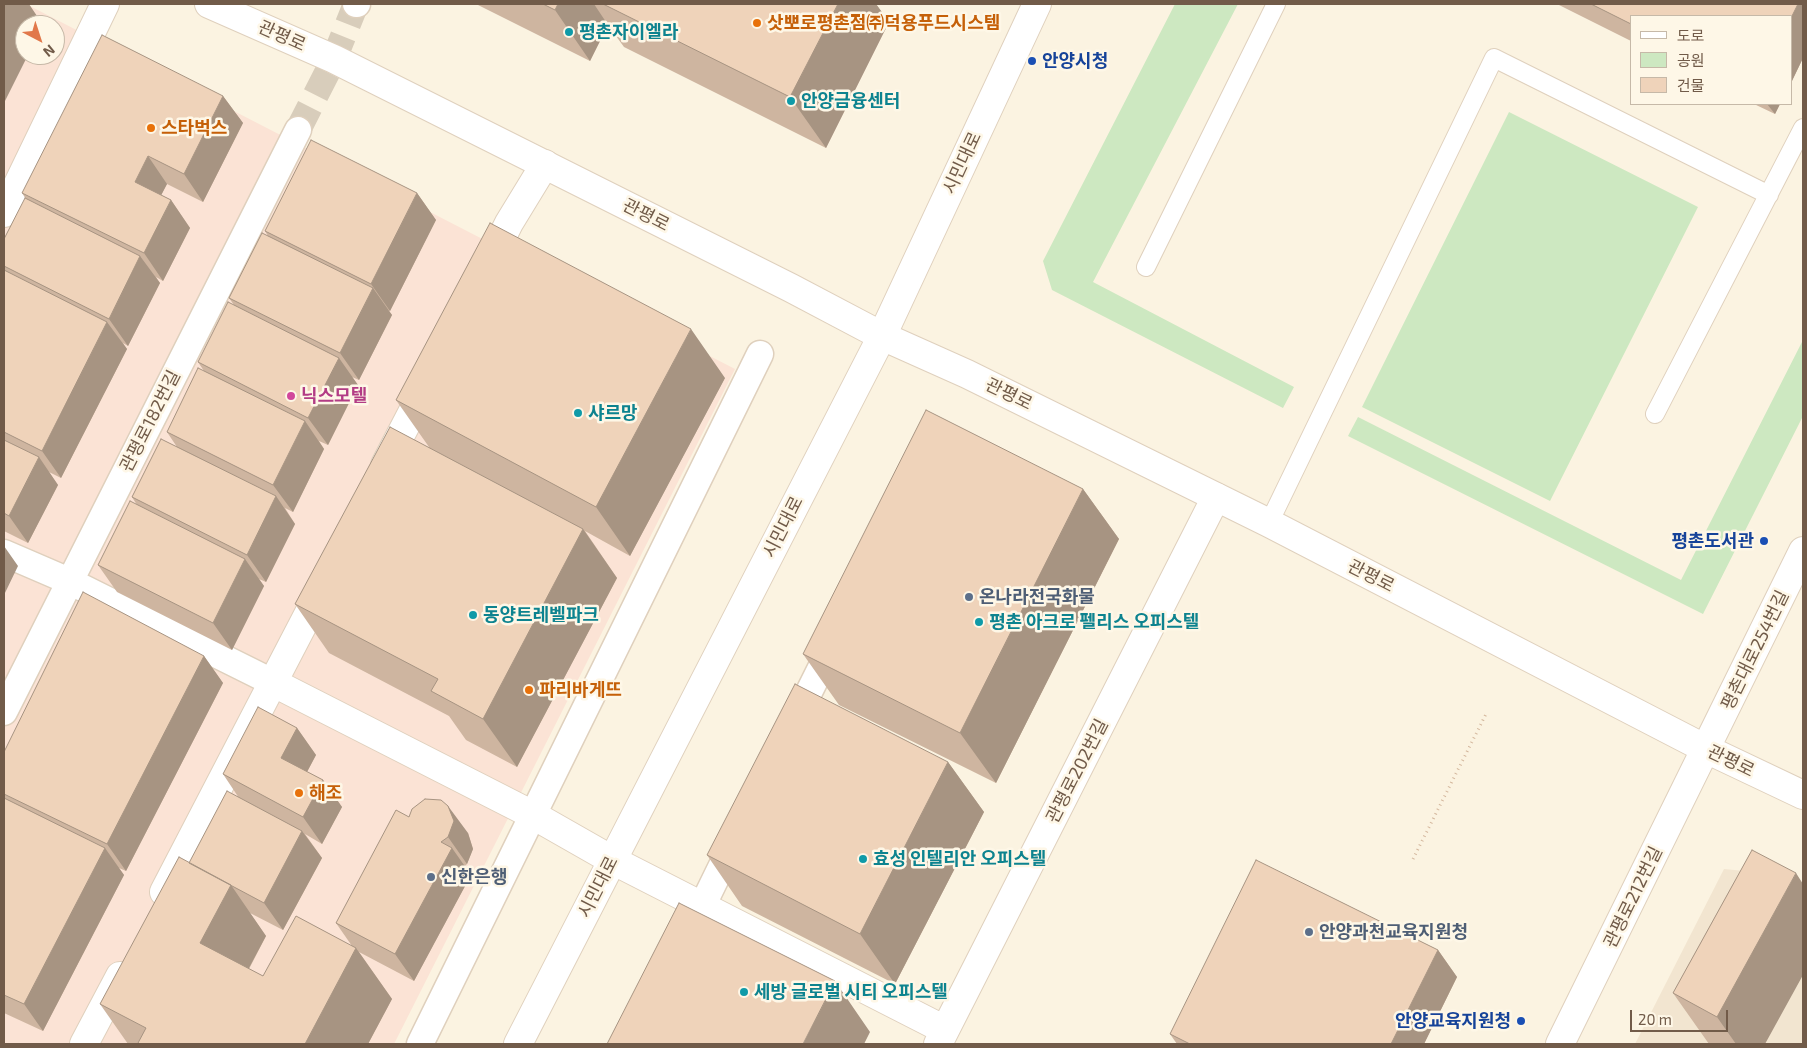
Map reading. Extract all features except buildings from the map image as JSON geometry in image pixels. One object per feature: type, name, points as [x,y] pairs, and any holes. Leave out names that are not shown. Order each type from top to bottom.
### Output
[{"type":"street","points":[[4,213],[105,4]]},
{"type":"street","name":"관평로","points":[[209,4],[334,59],[791,288],[882,336],[967,374],[1216,497],[1706,749],[1803,795]]},
{"type":"street","name":"시민대로","points":[[518,1044],[882,336],[1037,4]]},
{"type":"street","name":"관평로182번길","points":[[4,712],[298,130]]},
{"type":"street","points":[[478,285],[509,223],[545,164]]},
{"type":"street","points":[[420,1044],[760,354]]},
{"type":"street","points":[[373,488],[437,365]]},
{"type":"street","name":"관평로202번길","points":[[941,1037],[1216,497]]},
{"type":"street","name":"평촌대로254번길","points":[[1706,749],[1803,551]]},
{"type":"street","points":[[4,553],[69,581],[533,815],[612,860],[702,906],[941,1037]]},
{"type":"street","points":[[154,912],[333,568]]},
{"type":"street","points":[[781,748],[842,625]]},
{"type":"street","name":"관평로212번길","points":[[1560,1044],[1706,749]]},
{"type":"street","points":[[681,949],[746,818]]},
{"type":"street","points":[[84,1044],[131,956]]},
{"type":"lane","points":[[1146,267],[1276,4]]},
{"type":"lane","points":[[1269,524],[1494,58],[1768,195]]},
{"type":"lane","points":[[1655,414],[1803,128]]},
{"type":"path","points":[[1413,859],[1487,712]]},
{"type":"shaded area","points":[[4,4],[26,4],[47,15],[15,15],[15,65],[65,65],[65,24],[735,369],[394,1044],[4,1044]]},
{"type":"shaded area","points":[[1724,869],[1765,873],[1803,894],[1803,1044],[1635,1044]]},
{"type":"green space","points":[[1175,4],[1238,4],[1093,282],[1294,387],[1283,408],[1052,290],[1043,261]]},
{"type":"green space","points":[[1509,112],[1698,207],[1550,501],[1362,407]]},
{"type":"green space","points":[[1803,340],[1803,416],[1703,614],[1348,436],[1358,417],[1681,580]]},
{"type":"tunnel","points":[[298,130],[334,59],[356,4]]},
{"type":"place","name":"삿뽀로평촌점㈜덕용푸드시스템","points":[[757,23]]},
{"type":"place","name":"평촌자이엘라","points":[[569,32]]},
{"type":"place","name":"안양시청","points":[[1032,61]]},
{"type":"place","name":"안양금융센터","points":[[791,101]]},
{"type":"place","name":"스타벅스","points":[[151,128]]},
{"type":"place","name":"닉스모텔","points":[[291,396]]},
{"type":"place","name":"샤르망","points":[[578,413]]},
{"type":"place","name":"평촌도서관","points":[[1764,541]]},
{"type":"place","name":"온나라전국화물","points":[[969,597]]},
{"type":"place","name":"동양트레벨파크","points":[[473,615]]},
{"type":"place","name":"평촌 아크로 펠리스 오피스텔","points":[[979,622]]},
{"type":"place","name":"파리바게뜨","points":[[529,690]]},
{"type":"place","name":"해조","points":[[299,793]]},
{"type":"place","name":"효성 인텔리안 오피스텔","points":[[863,859]]},
{"type":"place","name":"신한은행","points":[[431,877]]},
{"type":"place","name":"안양과천교육지원청","points":[[1309,932]]},
{"type":"place","name":"세방 글로벌 시티 오피스텔","points":[[744,992]]},
{"type":"place","name":"안양교육지원청","points":[[1521,1021]]}]
